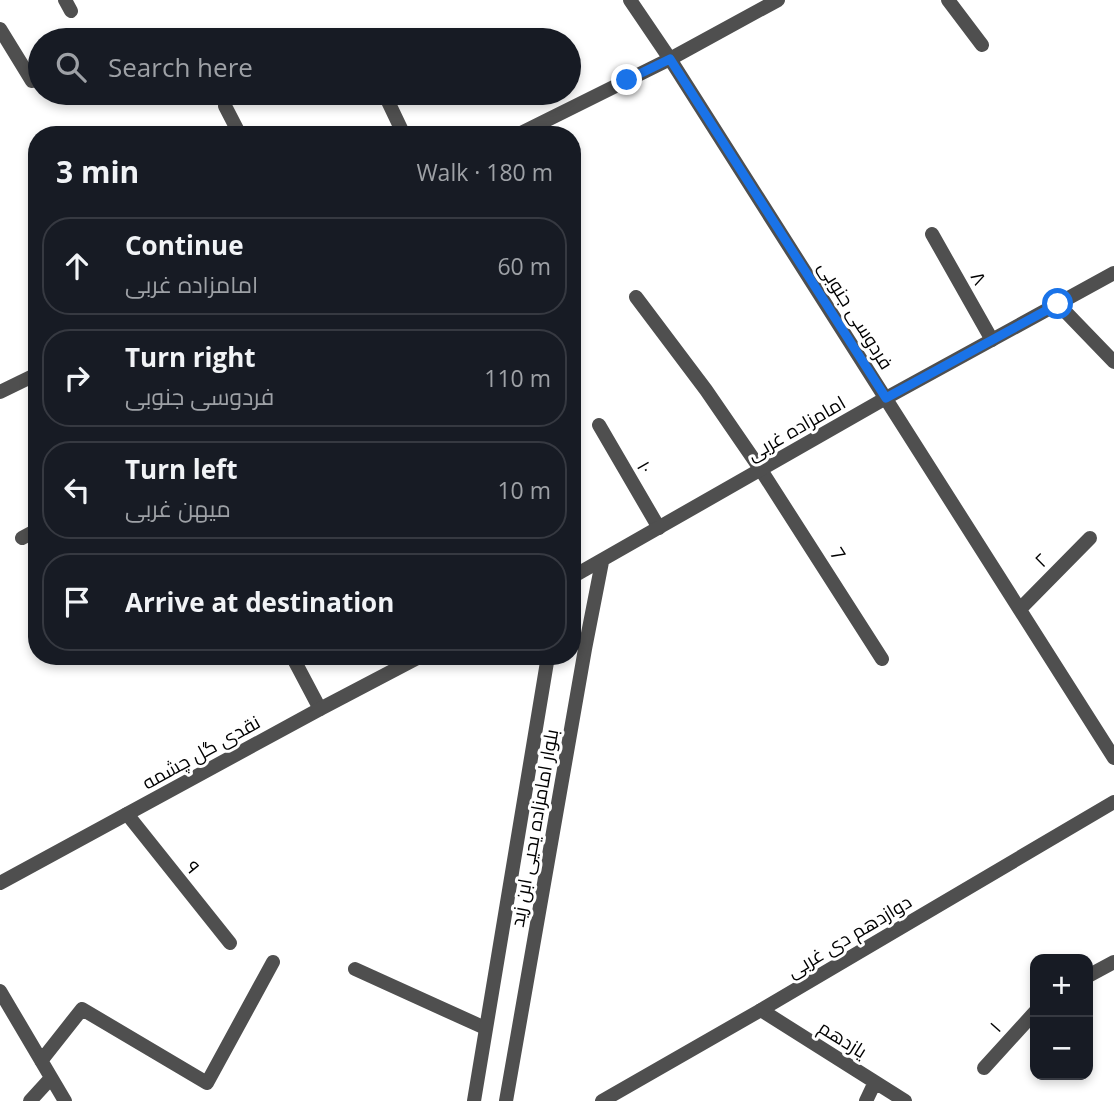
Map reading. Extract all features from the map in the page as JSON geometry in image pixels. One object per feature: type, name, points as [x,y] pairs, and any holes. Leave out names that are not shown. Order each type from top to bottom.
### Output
[{"type":"street","name":"فردوسی جنوبی","points":[[630,0],[1114,758]]},
{"type":"street","points":[[581,103],[670,59],[778,0]]},
{"type":"street","points":[[948,0],[982,45]]},
{"type":"street","points":[[0,29],[28,74]]},
{"type":"street","points":[[390,105],[400,126]]},
{"type":"street","points":[[535,126],[577,105]]},
{"type":"street","points":[[225,106],[235,126]]},
{"type":"street","name":"۸","points":[[932,234],[992,341]]},
{"type":"street","name":"امامزاده غربی","points":[[581,572],[886,398],[1114,274]]},
{"type":"street","name":"7","points":[[636,297],[706,390],[761,470],[882,660]]},
{"type":"street","points":[[1058,304],[1114,362]]},
{"type":"street","points":[[0,392],[28,378]]},
{"type":"street","name":"۱۰","points":[[599,425],[659,528]]},
{"type":"street","points":[[22,538],[28,535]]},
{"type":"street","name":"۲","points":[[1020,609],[1090,538]]},
{"type":"street","name":"بلوار امامزاده یحیی ابن زید","points":[[506,1101],[602,562]]},
{"type":"street","points":[[297,665],[320,709]]},
{"type":"street","name":"نقدی گل چشمه","points":[[0,883],[404,665]]},
{"type":"street","name":"بلوار امامزاده یحیی ابن زید","points":[[474,1101],[546,665]]},
{"type":"street","name":"دوازدهم دی غربی","points":[[602,1101],[1114,802]]},
{"type":"street","name":"۹","points":[[127,814],[230,943]]},
{"type":"street","points":[[41,1061],[82,1009],[208,1083],[273,962]]},
{"type":"street","points":[[1093,973],[1114,962]]},
{"type":"street","points":[[355,969],[485,1028]]},
{"type":"street","points":[[0,991],[65,1101]]},
{"type":"street","name":"یازدهم","points":[[761,1010],[905,1101]]},
{"type":"street","name":"۱","points":[[984,1068],[1030,1017]]},
{"type":"street","points":[[30,1101],[51,1078]]},
{"type":"street","points":[[866,1101],[875,1082]]},
{"type":"route","points":[[627,80],[670,59],[886,398],[1058,304]]}]
